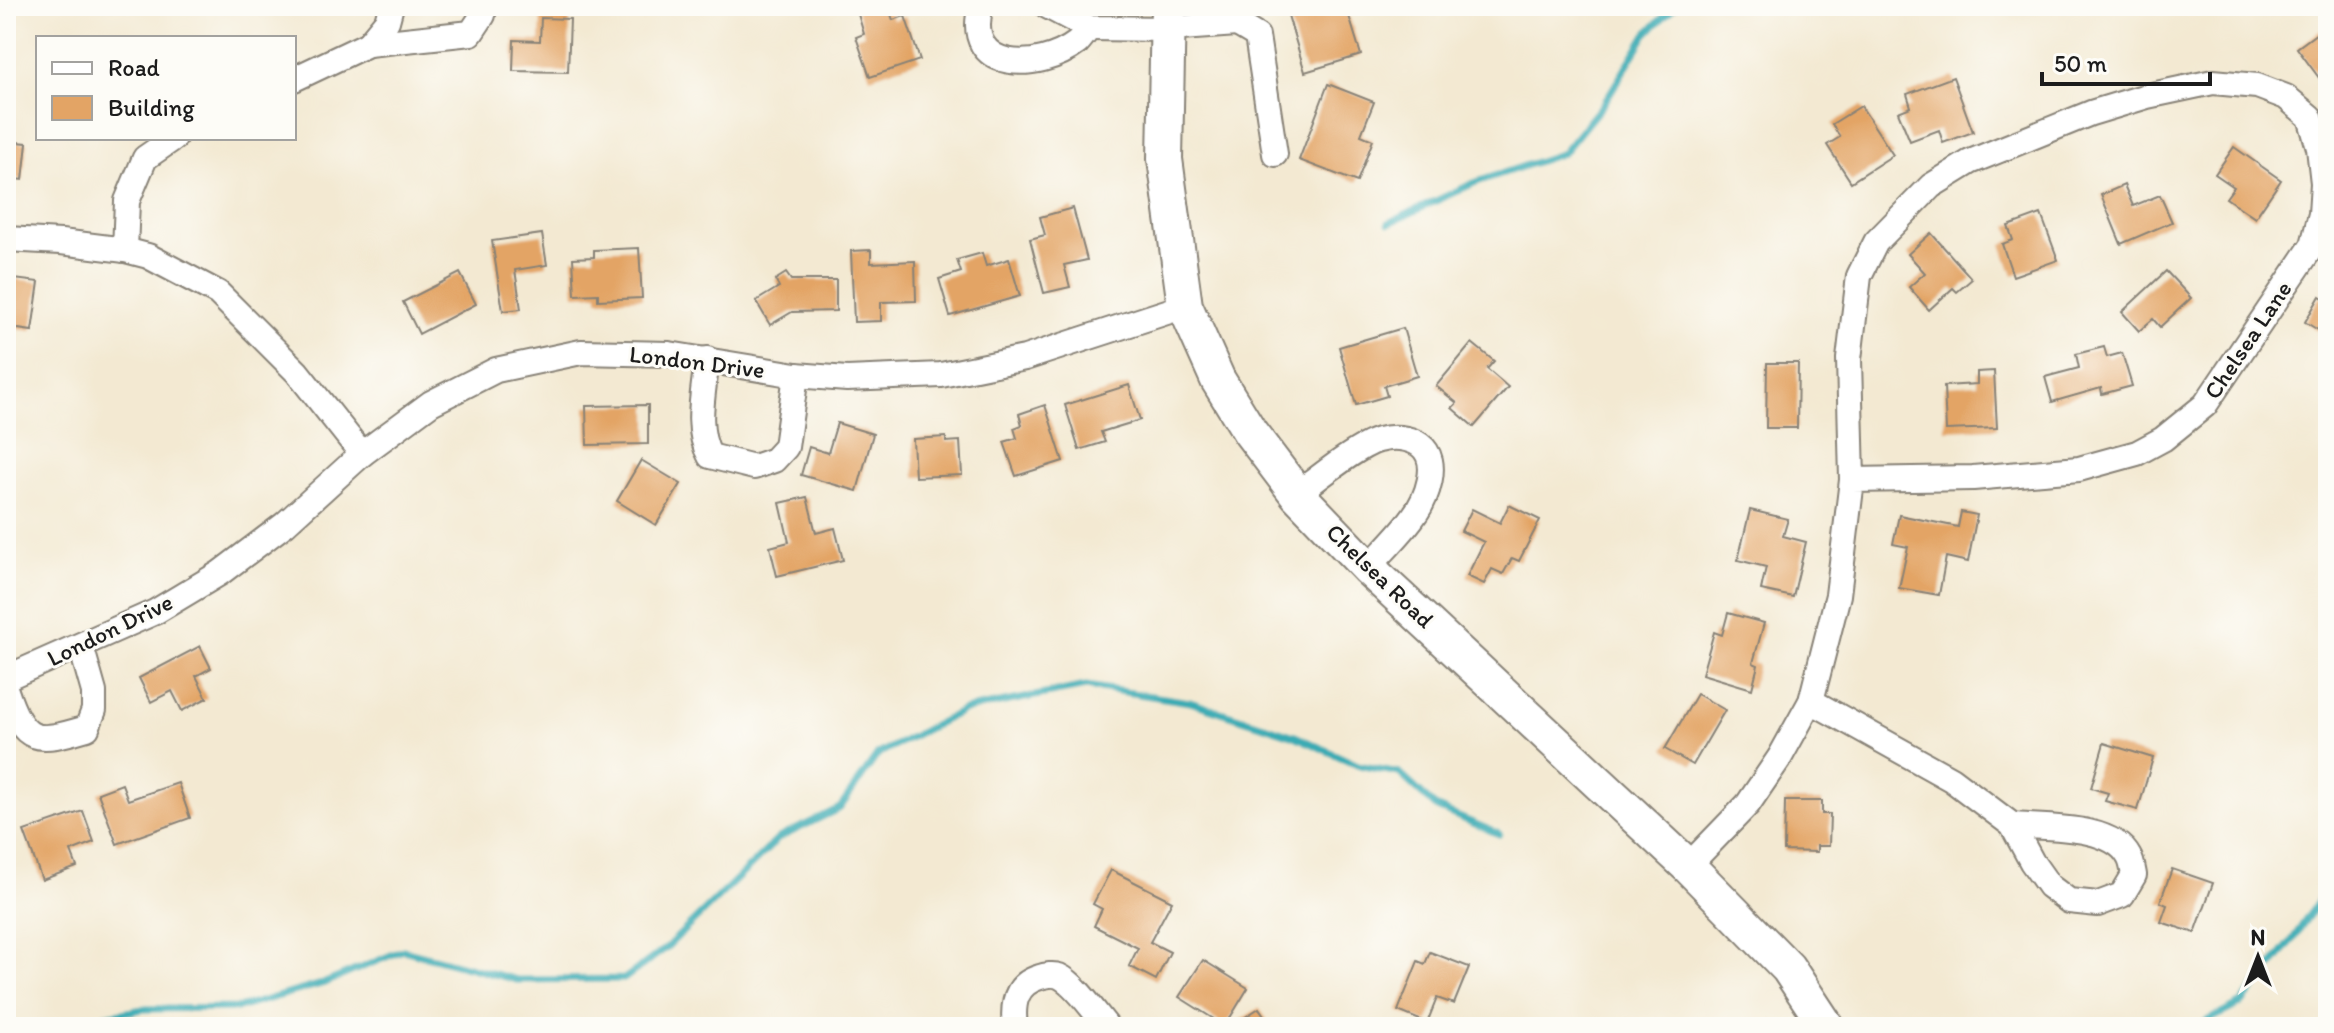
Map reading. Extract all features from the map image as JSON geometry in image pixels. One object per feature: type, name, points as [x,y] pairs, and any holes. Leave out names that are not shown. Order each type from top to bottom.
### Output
[{"type":"street","points":[[368,44],[387,21],[391,6]]},
{"type":"street","points":[[296,78],[368,44],[471,33],[483,15],[484,6]]},
{"type":"street","points":[[981,6],[978,37],[987,53],[1007,61],[1035,62],[1078,42],[1089,28]]},
{"type":"street","points":[[1047,6],[1089,28],[1167,17],[1238,15],[1257,36],[1275,154]]},
{"type":"street","name":"Chelsea Road","points":[[1167,17],[1165,159],[1185,306],[1218,380],[1250,432],[1297,494],[1368,568],[1688,866],[1788,968],[1827,1027]]},
{"type":"street","name":"Chelsea Lane","points":[[1688,866],[1748,804],[1780,757],[1811,701],[1838,595],[1852,480],[1849,359],[1859,276],[1876,242],[1931,186],[1970,162],[2091,113],[2147,96],[2213,82],[2257,86],[2286,97],[2310,117],[2319,148],[2323,183],[2321,214],[2313,245],[2205,405],[2163,439],[2137,453],[2079,469],[1973,478],[1852,480]]},
{"type":"street","points":[[125,250],[127,201],[145,158],[171,140]]},
{"type":"street","points":[[6,239],[125,250],[148,256],[218,293],[297,372],[362,454]]},
{"type":"street","name":"London Drive","points":[[6,678],[155,612],[220,573],[285,524],[362,454],[431,403],[496,370],[581,352],[669,354],[796,375],[847,379],[941,375],[1025,358],[1185,306]]},
{"type":"street","points":[[707,359],[702,443],[710,456],[754,467],[774,460],[786,447],[796,375]]},
{"type":"street","points":[[1297,494],[1378,440],[1400,437],[1421,446],[1431,461],[1431,479],[1415,516],[1368,568]]},
{"type":"street","points":[[6,691],[16,719],[29,734],[51,738],[87,728],[94,710],[94,692],[81,646]]},
{"type":"street","points":[[1811,701],[1951,779],[2012,825],[2049,886],[2069,901],[2098,904],[2122,895],[2134,875],[2129,856],[2098,834],[2012,825]]},
{"type":"street","points":[[1015,1027],[1013,1010],[1016,994],[1027,982],[1044,976],[1058,976],[1071,985],[1107,1027]]},
{"type":"building","points":[[872,6],[888,6],[893,20],[905,16],[920,60],[870,77],[856,37],[864,34],[857,11]]},
{"type":"building","points":[[1298,6],[1346,6],[1361,55],[1305,72],[1287,12],[1299,9]]},
{"type":"building","points":[[541,18],[570,19],[568,72],[513,71],[514,40],[540,41]]},
{"type":"building","points":[[2328,25],[2328,90],[2297,48]]},
{"type":"building","points":[[1953,77],[1973,132],[1943,143],[1939,130],[1910,141],[1898,112],[1911,107],[1907,94]]},
{"type":"building","points":[[1328,84],[1374,102],[1361,135],[1373,140],[1357,182],[1299,160]]},
{"type":"building","points":[[1861,106],[1893,155],[1851,182],[1827,145],[1840,137],[1832,124]]},
{"type":"building","points":[[6,141],[27,143],[23,180],[6,178]]},
{"type":"building","points":[[2234,147],[2281,180],[2255,218],[2226,198],[2234,187],[2215,174]]},
{"type":"building","points":[[2124,185],[2133,206],[2160,195],[2172,222],[2121,244],[2101,195]]},
{"type":"building","points":[[1073,208],[1087,260],[1064,265],[1070,287],[1044,293],[1030,239],[1045,235],[1040,217]]},
{"type":"building","points":[[2041,214],[2058,260],[2013,276],[2002,244],[2013,240],[2008,226]]},
{"type":"building","points":[[1931,233],[1972,279],[1957,292],[1953,288],[1929,310],[1909,287],[1925,273],[1908,254]]},
{"type":"building","points":[[542,234],[547,265],[515,270],[521,309],[503,311],[492,241]]},
{"type":"building","points":[[639,248],[642,298],[598,300],[598,294],[575,295],[573,258],[594,257],[594,250]]},
{"type":"building","points":[[871,250],[871,263],[915,261],[916,301],[881,302],[881,321],[854,322],[851,251]]},
{"type":"building","points":[[982,253],[986,266],[1009,259],[1020,296],[950,316],[939,279],[961,272],[957,260]]},
{"type":"building","points":[[2166,271],[2191,298],[2160,327],[2153,319],[2139,331],[2122,312]]},
{"type":"building","points":[[460,273],[476,304],[419,334],[403,302]]},
{"type":"building","points":[[786,273],[791,280],[836,280],[836,311],[792,312],[770,325],[756,301],[779,287],[775,280]]},
{"type":"building","points":[[6,278],[39,282],[32,331],[11,328],[9,341],[6,341]]},
{"type":"building","points":[[2320,296],[2328,301],[2328,336],[2305,322]]},
{"type":"building","points":[[1403,328],[1417,376],[1384,386],[1387,396],[1356,405],[1339,347]]},
{"type":"building","points":[[1472,343],[1494,361],[1487,369],[1508,387],[1474,427],[1452,408],[1457,403],[1436,386]]},
{"type":"building","points":[[2104,347],[2107,357],[2122,353],[2132,386],[2102,394],[2101,388],[2052,402],[2045,377],[2079,368],[2076,354]]},
{"type":"building","points":[[1767,363],[1798,363],[1797,428],[1766,428]]},
{"type":"building","points":[[1994,371],[1997,428],[1946,430],[1944,386],[1977,384],[1977,372]]},
{"type":"building","points":[[1129,385],[1140,420],[1101,432],[1105,442],[1079,450],[1065,405]]},
{"type":"building","points":[[648,405],[648,444],[587,445],[586,406]]},
{"type":"building","points":[[1045,405],[1063,461],[1016,476],[1004,442],[1017,438],[1014,428],[1022,425],[1019,414]]},
{"type":"building","points":[[837,423],[873,434],[857,491],[801,475],[809,447],[828,453]]},
{"type":"building","points":[[946,437],[946,442],[960,441],[962,475],[915,477],[913,439]]},
{"type":"building","points":[[641,460],[681,484],[656,525],[617,501]]},
{"type":"building","points":[[807,497],[816,533],[835,528],[843,560],[777,576],[770,547],[789,542],[780,503]]},
{"type":"building","points":[[1509,505],[1540,520],[1519,561],[1512,558],[1503,574],[1492,569],[1484,584],[1467,576],[1484,542],[1461,531],[1472,509],[1500,523]]},
{"type":"building","points":[[1750,510],[1788,519],[1783,536],[1806,542],[1793,597],[1761,590],[1766,567],[1738,560]]},
{"type":"building","points":[[1961,512],[1977,515],[1968,562],[1946,557],[1939,595],[1899,588],[1908,547],[1893,544],[1899,515],[1958,527]]},
{"type":"building","points":[[1728,613],[1764,623],[1753,663],[1758,665],[1752,689],[1702,674],[1714,632],[1722,635]]},
{"type":"building","points":[[200,646],[211,668],[196,676],[207,698],[182,711],[172,691],[151,702],[139,678]]},
{"type":"building","points":[[1697,694],[1725,710],[1693,765],[1665,749]]},
{"type":"building","points":[[2104,743],[2153,758],[2138,810],[2105,801],[2108,793],[2091,788]]},
{"type":"building","points":[[178,783],[190,818],[117,844],[98,793],[122,784],[128,800]]},
{"type":"building","points":[[1785,801],[1822,801],[1822,814],[1830,814],[1829,846],[1817,846],[1817,852],[1784,851]]},
{"type":"building","points":[[83,811],[94,842],[71,851],[77,867],[42,880],[24,831]]},
{"type":"building","points":[[2172,869],[2213,883],[2195,933],[2161,922],[2167,905],[2160,902]]},
{"type":"building","points":[[1111,870],[1172,901],[1150,942],[1170,952],[1156,980],[1129,966],[1138,948],[1094,926],[1102,909],[1093,904]]},
{"type":"building","points":[[1430,952],[1469,967],[1454,1004],[1437,998],[1427,1023],[1398,1011],[1418,961],[1425,964]]},
{"type":"building","points":[[1203,960],[1248,988],[1225,1026],[1179,997]]},
{"type":"building","points":[[1259,1008],[1272,1027],[1230,1027]]},
{"type":"waterway","points":[[1389,223],[1474,183],[1563,153],[1604,103],[1646,34],[1675,6]]},
{"type":"waterway","points":[[46,1027],[143,1009],[238,1008],[325,983],[403,950],[517,980],[624,979],[666,948],[779,838],[840,808],[878,754],[964,710],[1086,686],[1190,702],[1295,736],[1358,765],[1399,773],[1437,808],[1499,834]]},
{"type":"waterway","points":[[2196,1027],[2242,1003],[2291,942],[2328,887]]}]
